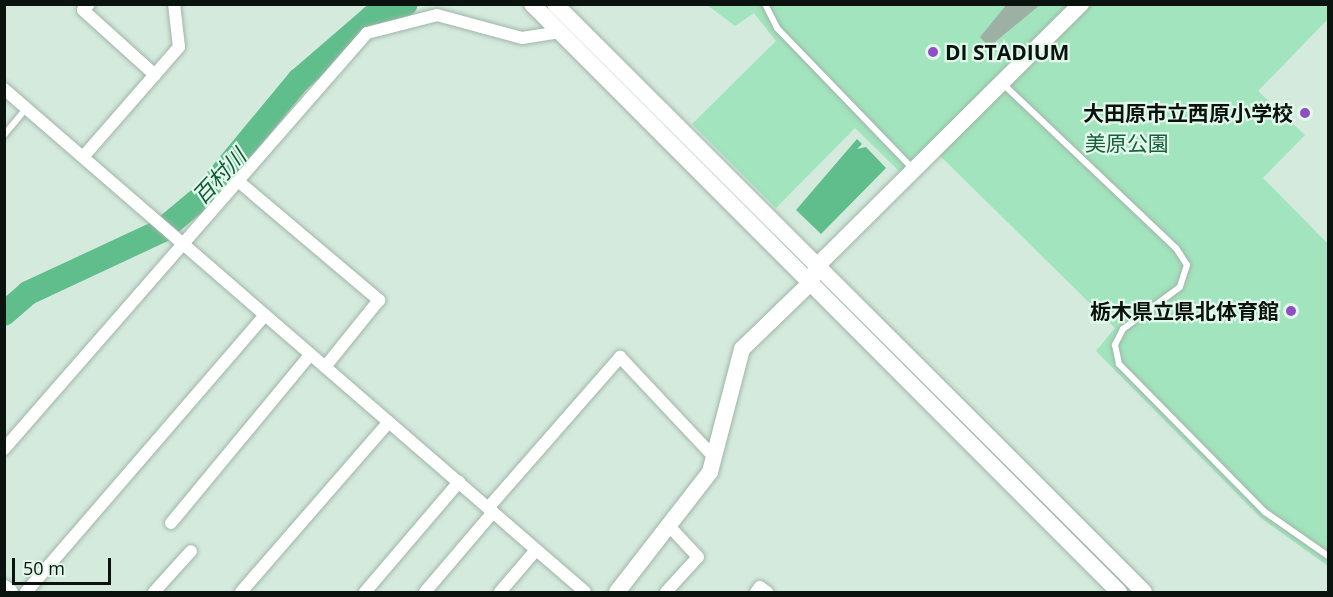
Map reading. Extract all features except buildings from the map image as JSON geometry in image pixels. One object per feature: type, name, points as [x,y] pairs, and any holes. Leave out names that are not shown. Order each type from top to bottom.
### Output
[{"type":"street","points":[[88,4],[83,10],[155,75]]},
{"type":"street","points":[[83,157],[179,47],[174,4]]},
{"type":"street","points":[[532,4],[1119,592]]},
{"type":"street","points":[[555,4],[1144,592]]},
{"type":"street","points":[[617,592],[671,528],[710,472],[742,349],[810,283],[818,265],[1081,4]]},
{"type":"street","points":[[4,449],[178,240],[238,181],[367,33],[437,15],[522,38],[559,32]]},
{"type":"street","points":[[4,89],[585,592]]},
{"type":"street","points":[[238,181],[379,300],[325,367]]},
{"type":"street","points":[[26,592],[265,315]]},
{"type":"street","points":[[171,523],[311,354]]},
{"type":"street","points":[[425,592],[620,357],[713,456]]},
{"type":"street","points":[[241,592],[389,422]]},
{"type":"street","points":[[365,592],[459,482]]},
{"type":"street","points":[[666,592],[698,557],[671,528]]},
{"type":"street","points":[[500,592],[536,550]]},
{"type":"street","points":[[154,592],[191,551]]},
{"type":"street","points":[[756,592],[760,587],[766,592]]},
{"type":"street","points":[[4,588],[10,592]]},
{"type":"lane","points":[[765,4],[777,28],[915,170]]},
{"type":"lane","points":[[1001,82],[1176,249],[1186,265],[1180,287],[1123,329],[1115,345],[1119,364],[1265,512],[1329,556]]},
{"type":"lane","points":[[4,135],[27,108]]},
{"type":"green space","name":"美原公園","points":[[707,5],[1328,5],[1328,19],[1258,91],[1305,135],[1263,178],[1328,244],[1328,566],[1261,518],[1096,351],[1115,328],[928,144],[901,173],[855,128],[776,208],[692,124],[776,41],[754,13],[735,26]]},
{"type":"shaded area","points":[[857,139],[862,144],[857,149],[866,147],[886,168],[821,234],[796,210]]},
{"type":"waterway","name":"百村川","points":[[4,314],[28,293],[161,231],[203,196],[299,80],[372,17],[406,4]]},
{"type":"place","name":"DI STADIUM","points":[[933,52]]},
{"type":"place","name":"大田原市立西原小学校","points":[[1305,113]]},
{"type":"place","name":"栃木県立県北体育館","points":[[1291,311]]}]
